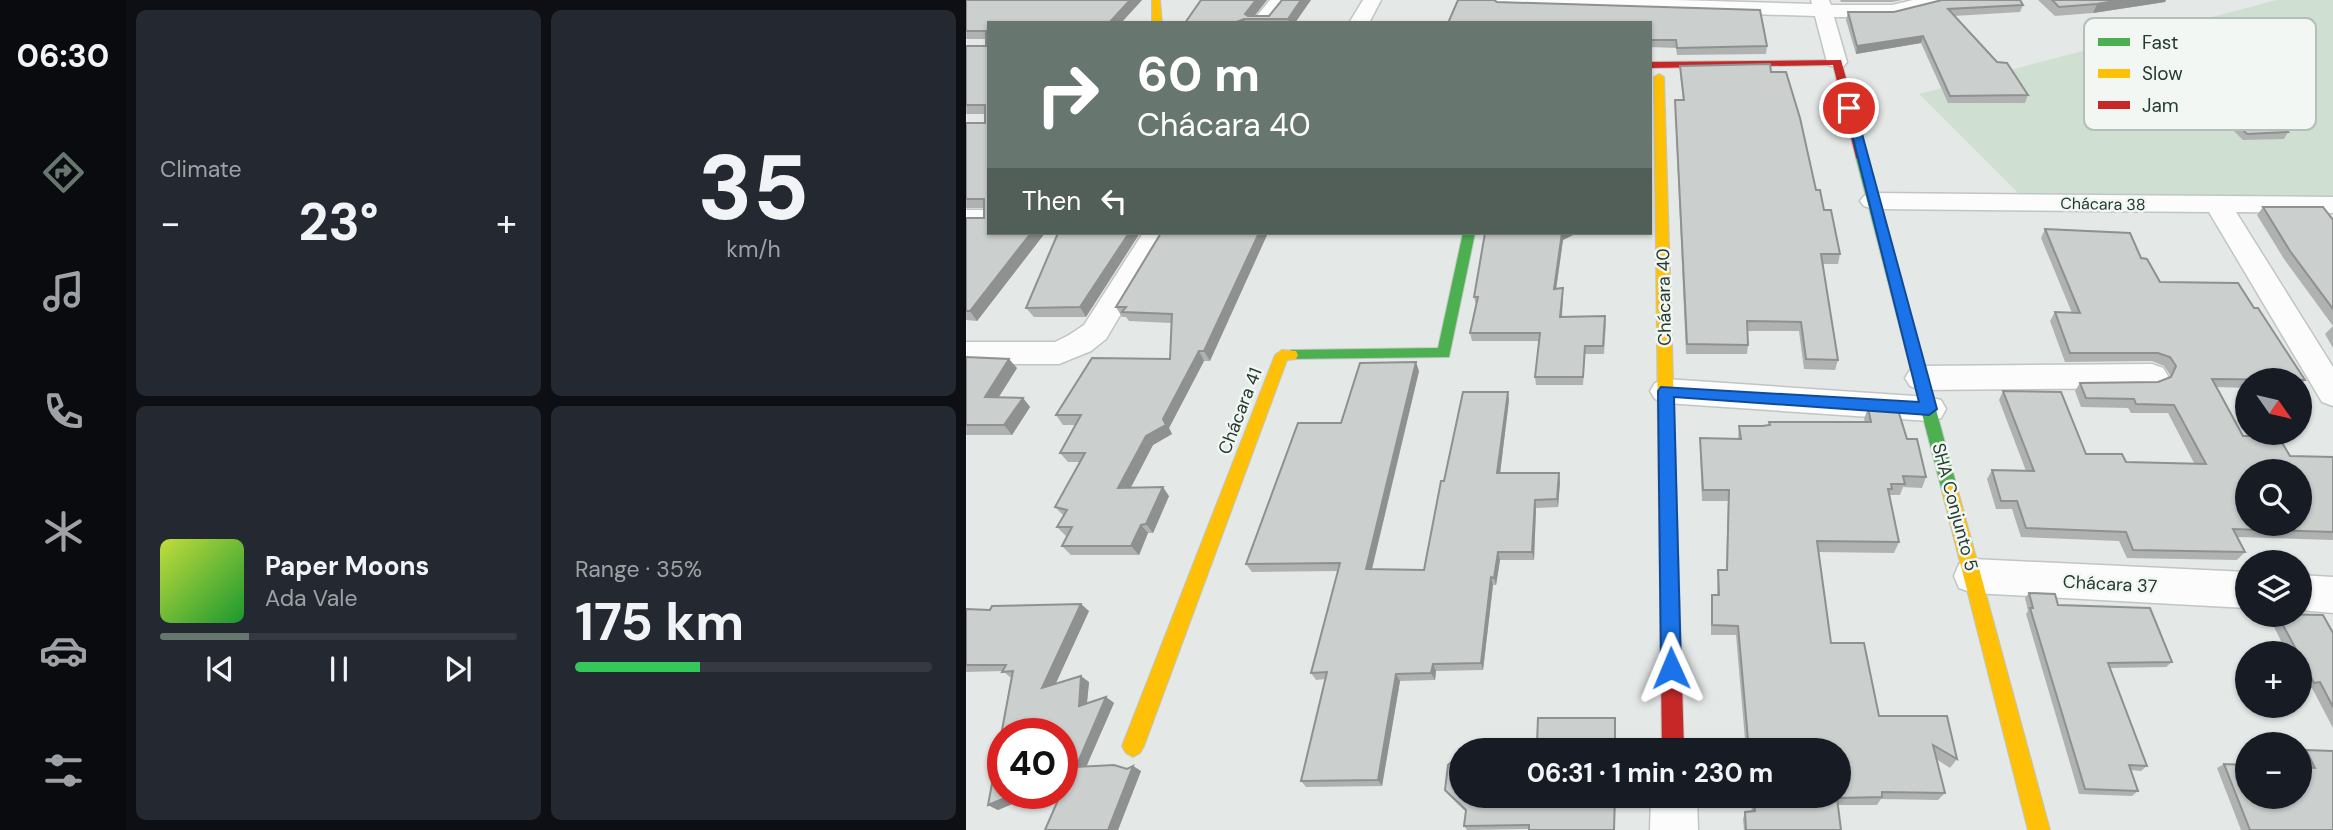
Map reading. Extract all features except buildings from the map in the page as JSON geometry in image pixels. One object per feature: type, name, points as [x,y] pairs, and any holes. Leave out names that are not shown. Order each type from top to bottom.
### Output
[{"type":"street","points":[[1156,0],[1157,21]]},
{"type":"street","points":[[1263,21],[1280,0]]},
{"type":"street","points":[[1360,21],[1372,0]]},
{"type":"street","points":[[1498,0],[1822,5],[1892,11],[1936,0]]},
{"type":"street","name":"SHA Conjunto 5","points":[[1822,5],[2039,830]]},
{"type":"street","points":[[1655,71],[1837,62]]},
{"type":"street","name":"Chácara 40","points":[[1655,71],[1666,391],[1673,738]]},
{"type":"street","name":"Chácara 38","points":[[1873,201],[2333,205]]},
{"type":"street","points":[[2220,206],[2333,394]]},
{"type":"street","points":[[966,218],[987,218]]},
{"type":"street","points":[[966,353],[1059,354],[1095,332],[1155,235]]},
{"type":"street","name":"Chácara 41","points":[[1133,746],[1282,355],[1444,353],[1469,235]]},
{"type":"street","points":[[1666,391],[1925,394],[2152,376]]},
{"type":"street","name":"Chácara 37","points":[[1973,576],[2235,589]]},
{"type":"street","points":[[2312,593],[2333,594]]},
{"type":"street","points":[[1674,808],[1674,830]]},
{"type":"green space","points":[[2277,0],[2333,0],[2333,201],[2033,208],[1919,94],[2084,51],[2084,130],[2316,130],[2316,18],[2208,18]]},
{"type":"traffic: fast","points":[[1862,158],[1950,491]]},
{"type":"traffic: fast","points":[[1291,355],[1444,353],[1469,235]]},
{"type":"traffic: slow","points":[[1156,0],[1157,21]]},
{"type":"traffic: slow","points":[[1659,77],[1668,513]]},
{"type":"traffic: slow","points":[[1133,746],[1282,355],[1291,355]]},
{"type":"traffic: slow","points":[[1950,491],[2039,830]]},
{"type":"traffic: jam","points":[[1652,65],[1837,62],[1862,158]]},
{"type":"traffic: jam","points":[[1668,513],[1673,738]]},
{"type":"route","points":[[1671,668],[1666,391],[1929,409],[1849,108]]}]
